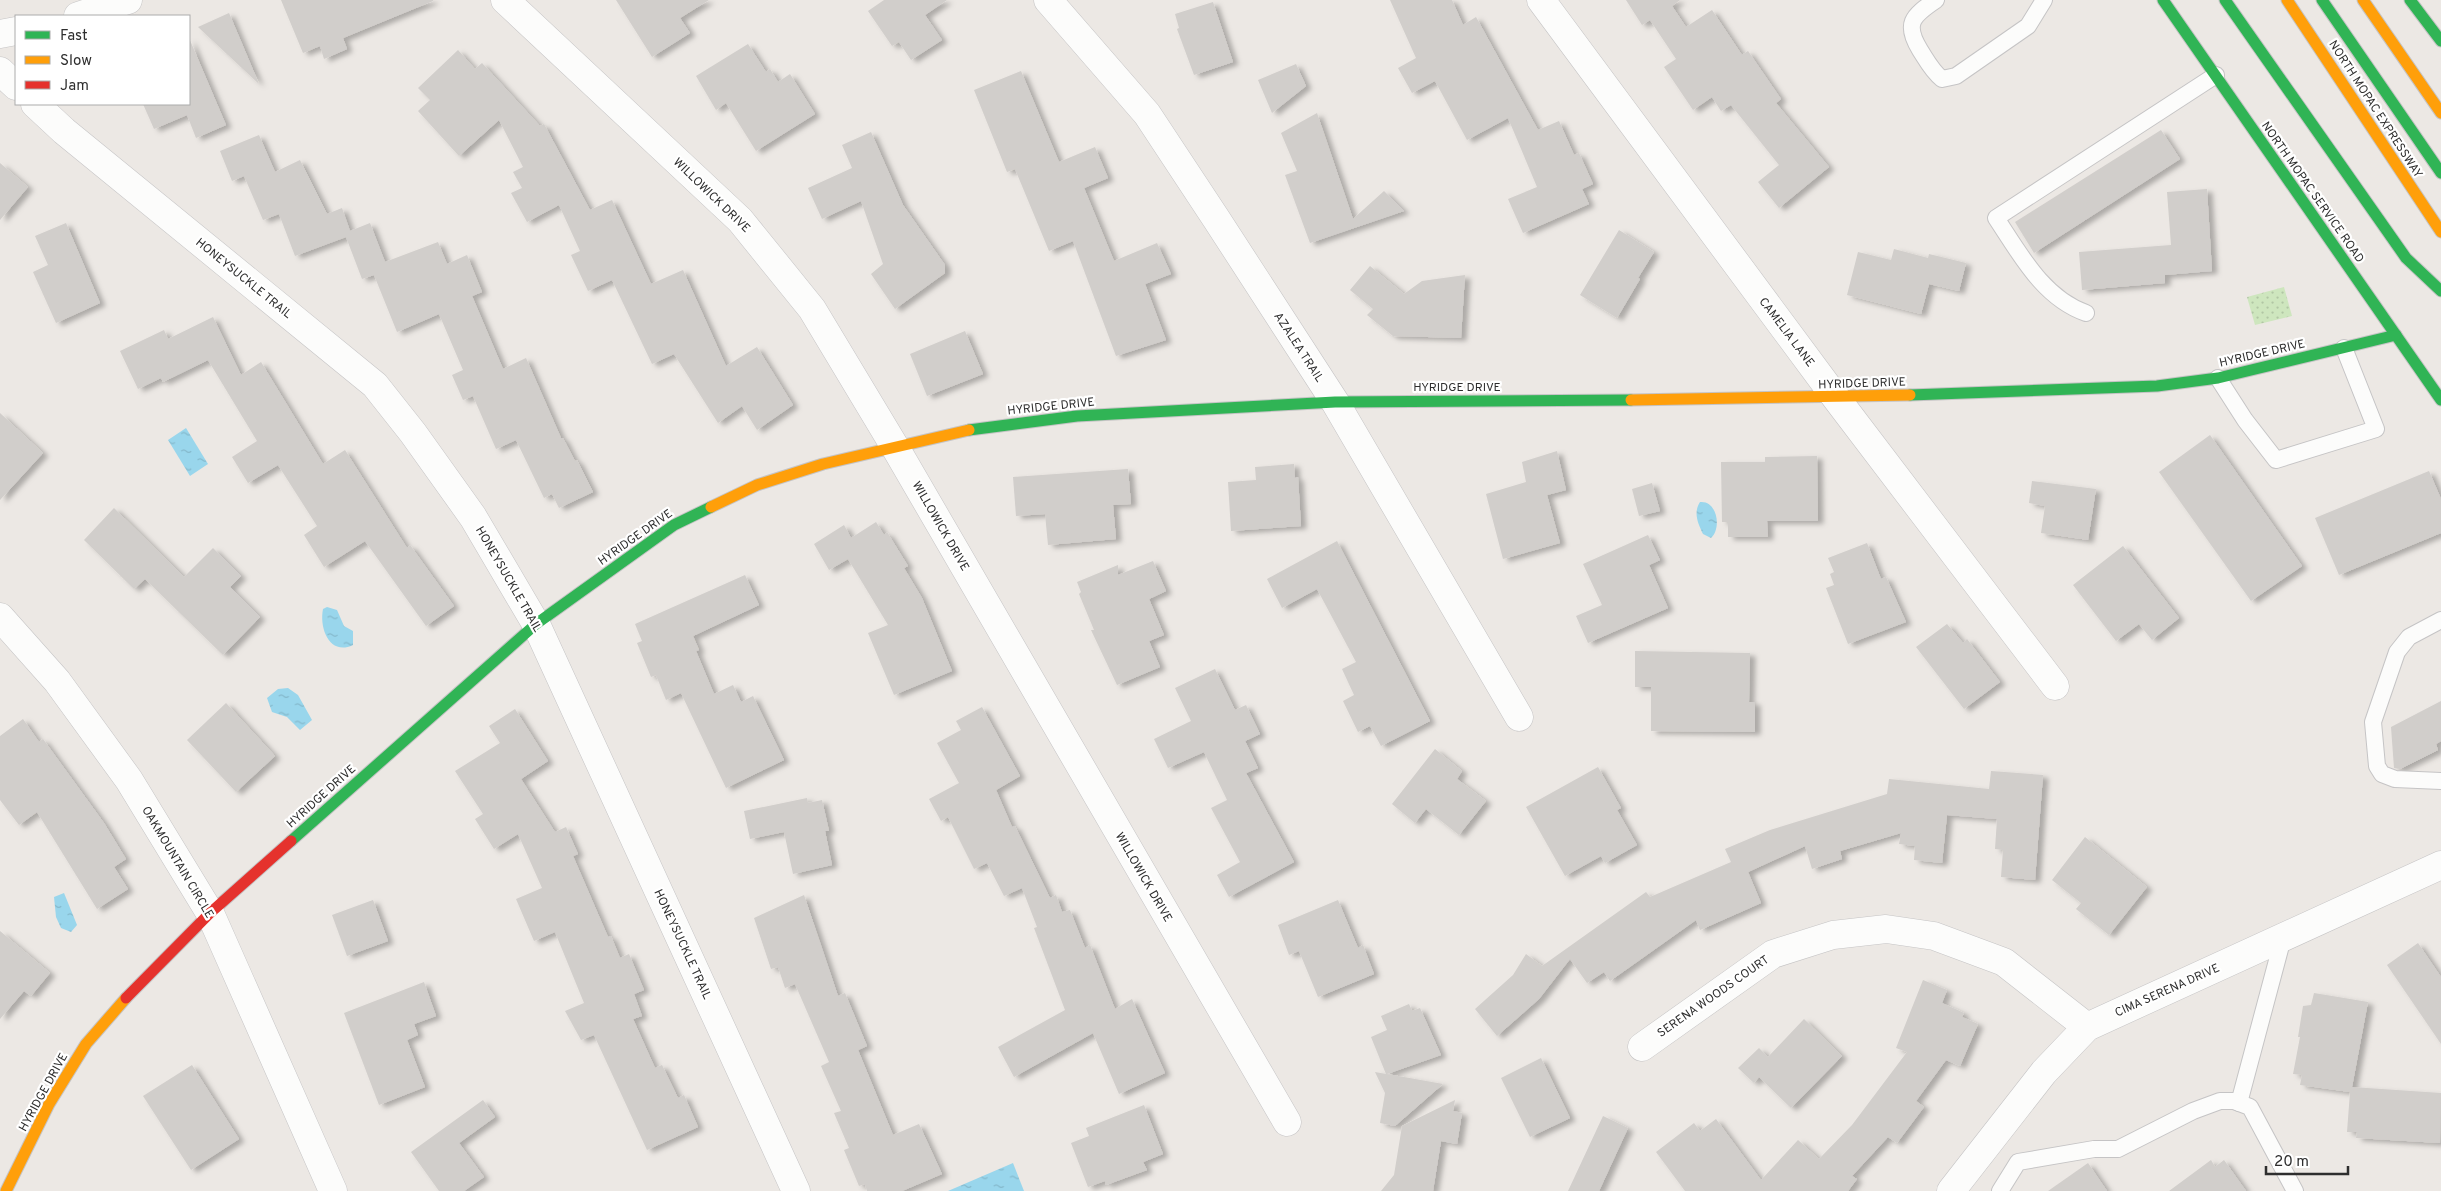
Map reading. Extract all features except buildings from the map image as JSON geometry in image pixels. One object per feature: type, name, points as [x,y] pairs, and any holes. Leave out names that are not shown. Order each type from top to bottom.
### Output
[{"type":"main road","name":"NORTH MOPAC SERVICE ROAD","points":[[2163,0],[2441,400]]},
{"type":"main road","points":[[2226,0],[2406,258],[2441,291]]},
{"type":"main road","points":[[2239,0],[2416,252],[2441,276]]},
{"type":"main road","name":"NORTH MOPAC EXPRESSWAY","points":[[2287,0],[2441,232]]},
{"type":"main road","points":[[2322,0],[2441,173]]},
{"type":"main road","points":[[2363,0],[2441,113]]},
{"type":"main road","points":[[2410,0],[2441,40]]},
{"type":"main road","name":"HYRIDGE DRIVE","points":[[6,1191],[49,1104],[86,1044],[139,983],[210,913],[536,624],[674,525],[757,485],[824,464],[982,427],[1077,416],[1335,402],[1836,398],[2157,386],[2218,378],[2396,336]]},
{"type":"street","points":[[81,15],[128,0]]},
{"type":"street","name":"WILLOWICK DRIVE","points":[[505,0],[740,220],[812,309],[895,447],[1287,1122]]},
{"type":"street","name":"AZALEA TRAIL","points":[[1048,0],[1147,114],[1335,402],[1519,717]]},
{"type":"street","name":"CAMELIA LANE","points":[[1541,0],[1836,398],[2055,686]]},
{"type":"street","points":[[0,34],[15,31]]},
{"type":"street","points":[[0,71],[15,85]]},
{"type":"street","name":"HONEYSUCKLE TRAIL","points":[[36,105],[72,137],[375,385],[413,433],[473,517],[536,624],[796,1191]]},
{"type":"street","name":"OAKMOUNTAIN CIRCLE","points":[[0,617],[57,681],[129,780],[210,913],[333,1191]]},
{"type":"street","name":"CIMA SERENA DRIVE","points":[[1951,1191],[2044,1072],[2086,1027],[2282,938],[2438,872]]},
{"type":"street","name":"SERENA WOODS COURT","points":[[1642,1047],[1773,954],[1833,936],[1886,928],[1934,936],[2004,962],[2086,1027]]},
{"type":"lane","points":[[1936,0],[1920,10],[1911,23],[1911,35],[1933,71],[1942,78],[1956,76],[2028,26],[2044,0]]},
{"type":"lane","points":[[2086,313],[2073,308],[2040,282],[1996,218],[2216,75]]},
{"type":"lane","points":[[2218,378],[2276,460],[2376,429],[2344,348]]},
{"type":"lane","points":[[2441,620],[2410,637],[2397,652],[2373,722],[2376,766],[2382,774],[2395,780],[2441,781]]},
{"type":"lane","points":[[2239,1103],[2282,938]]},
{"type":"lane","points":[[2000,1191],[2018,1162],[2094,1149],[2118,1149],[2193,1111],[2220,1101],[2239,1103],[2250,1107],[2295,1191]]},
{"type":"green space","points":[[2284,287],[2292,316],[2255,325],[2247,297]]},
{"type":"water","points":[[186,428],[208,464],[190,476],[168,440]]},
{"type":"water","points":[[1700,502],[1710,505],[1716,516],[1716,528],[1711,538],[1703,534],[1698,522],[1697,510]]},
{"type":"water","points":[[327,607],[337,610],[344,626],[353,631],[353,645],[338,647],[328,639],[322,617],[323,609]]},
{"type":"water","points":[[288,688],[298,695],[312,720],[300,730],[287,717],[272,712],[267,698],[278,689]]},
{"type":"water","points":[[64,893],[77,925],[71,932],[61,928],[56,917],[54,897]]},
{"type":"water","points":[[1013,1163],[1024,1191],[948,1191]]},
{"type":"traffic: fast","points":[[2163,0],[2441,400]]},
{"type":"traffic: fast","points":[[2225,0],[2406,258],[2441,291]]},
{"type":"traffic: fast","points":[[2322,0],[2441,173]]},
{"type":"traffic: fast","points":[[2410,0],[2441,41]]},
{"type":"traffic: fast","points":[[1910,395],[2157,386],[2218,378],[2396,335]]},
{"type":"traffic: fast","points":[[969,430],[1077,416],[1335,402],[1631,400]]},
{"type":"traffic: fast","points":[[291,841],[536,624],[674,525],[711,507]]},
{"type":"traffic: slow","points":[[2287,0],[2441,232]]},
{"type":"traffic: slow","points":[[2363,0],[2441,113]]},
{"type":"traffic: slow","points":[[1631,400],[1910,395]]},
{"type":"traffic: slow","points":[[711,507],[757,485],[823,464],[969,430]]},
{"type":"traffic: slow","points":[[6,1191],[49,1104],[86,1044],[126,998]]},
{"type":"traffic: jam","points":[[126,998],[210,913],[291,841]]}]
